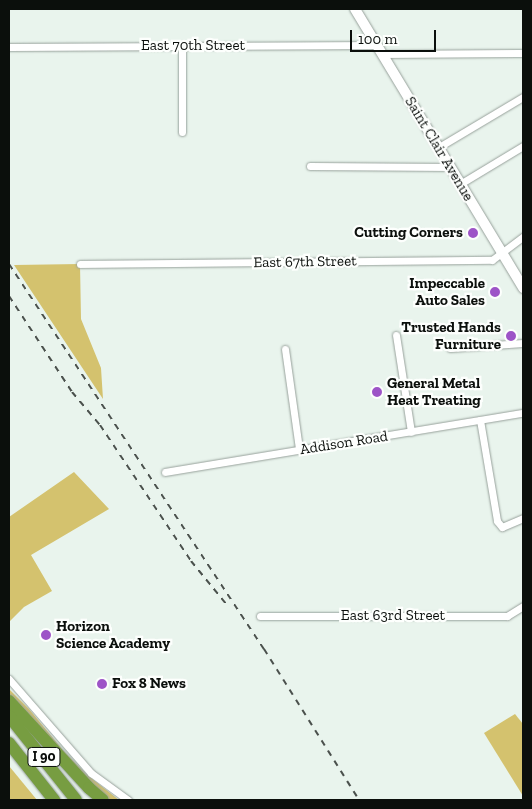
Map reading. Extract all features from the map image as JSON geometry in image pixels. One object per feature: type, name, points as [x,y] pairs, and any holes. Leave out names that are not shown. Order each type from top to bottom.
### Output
[{"type":"highway","points":[[9,701],[89,788],[103,800]]},
{"type":"highway","name":"I 90","points":[[9,716],[76,800]]},
{"type":"highway","name":"I 90","points":[[9,743],[54,800]]},
{"type":"highway","points":[[9,756],[54,800]]},
{"type":"main road","name":"Saint Clair Avenue","points":[[355,9],[523,288]]},
{"type":"street","name":"East 70th Street","points":[[9,46],[380,49],[523,53]]},
{"type":"street","points":[[182,47],[182,132]]},
{"type":"street","points":[[438,147],[523,97]]},
{"type":"street","points":[[460,184],[523,146]]},
{"type":"street","points":[[310,166],[451,168]]},
{"type":"street","name":"East 67th Street","points":[[80,264],[492,260],[523,237]]},
{"type":"street","points":[[396,335],[411,432]]},
{"type":"street","points":[[450,348],[523,343]]},
{"type":"street","points":[[285,349],[299,449]]},
{"type":"street","name":"Addison Road","points":[[165,472],[523,413]]},
{"type":"street","points":[[480,420],[498,522],[502,527],[509,526],[523,518]]},
{"type":"street","name":"East 63rd Street","points":[[260,616],[508,616],[523,606]]},
{"type":"street","points":[[9,679],[91,774],[128,800]]},
{"type":"shaded area","points":[[80,264],[81,319],[101,368],[103,399],[14,265]]},
{"type":"shaded area","points":[[74,472],[109,509],[31,555],[52,591],[24,607],[9,622],[9,517]]},
{"type":"shaded area","points":[[9,689],[86,774],[119,800],[108,800],[9,695]]},
{"type":"shaded area","points":[[515,714],[523,724],[523,796],[484,733]]},
{"type":"shaded area","points":[[9,766],[14,772],[37,800],[9,800]]},
{"type":"railway","points":[[9,264],[264,649],[359,800]]},
{"type":"railway","points":[[9,296],[72,392],[100,425],[191,561],[227,605]]},
{"type":"place","name":"Cutting Corners","points":[[473,233]]},
{"type":"place","name":"Impeccable Auto Sales","points":[[495,292]]},
{"type":"place","name":"Trusted Hands Furniture","points":[[511,336]]},
{"type":"place","name":"General Metal Heat Treating","points":[[377,392]]},
{"type":"place","name":"Horizon Science Academy","points":[[46,635]]},
{"type":"place","name":"Fox 8 News","points":[[102,684]]}]
